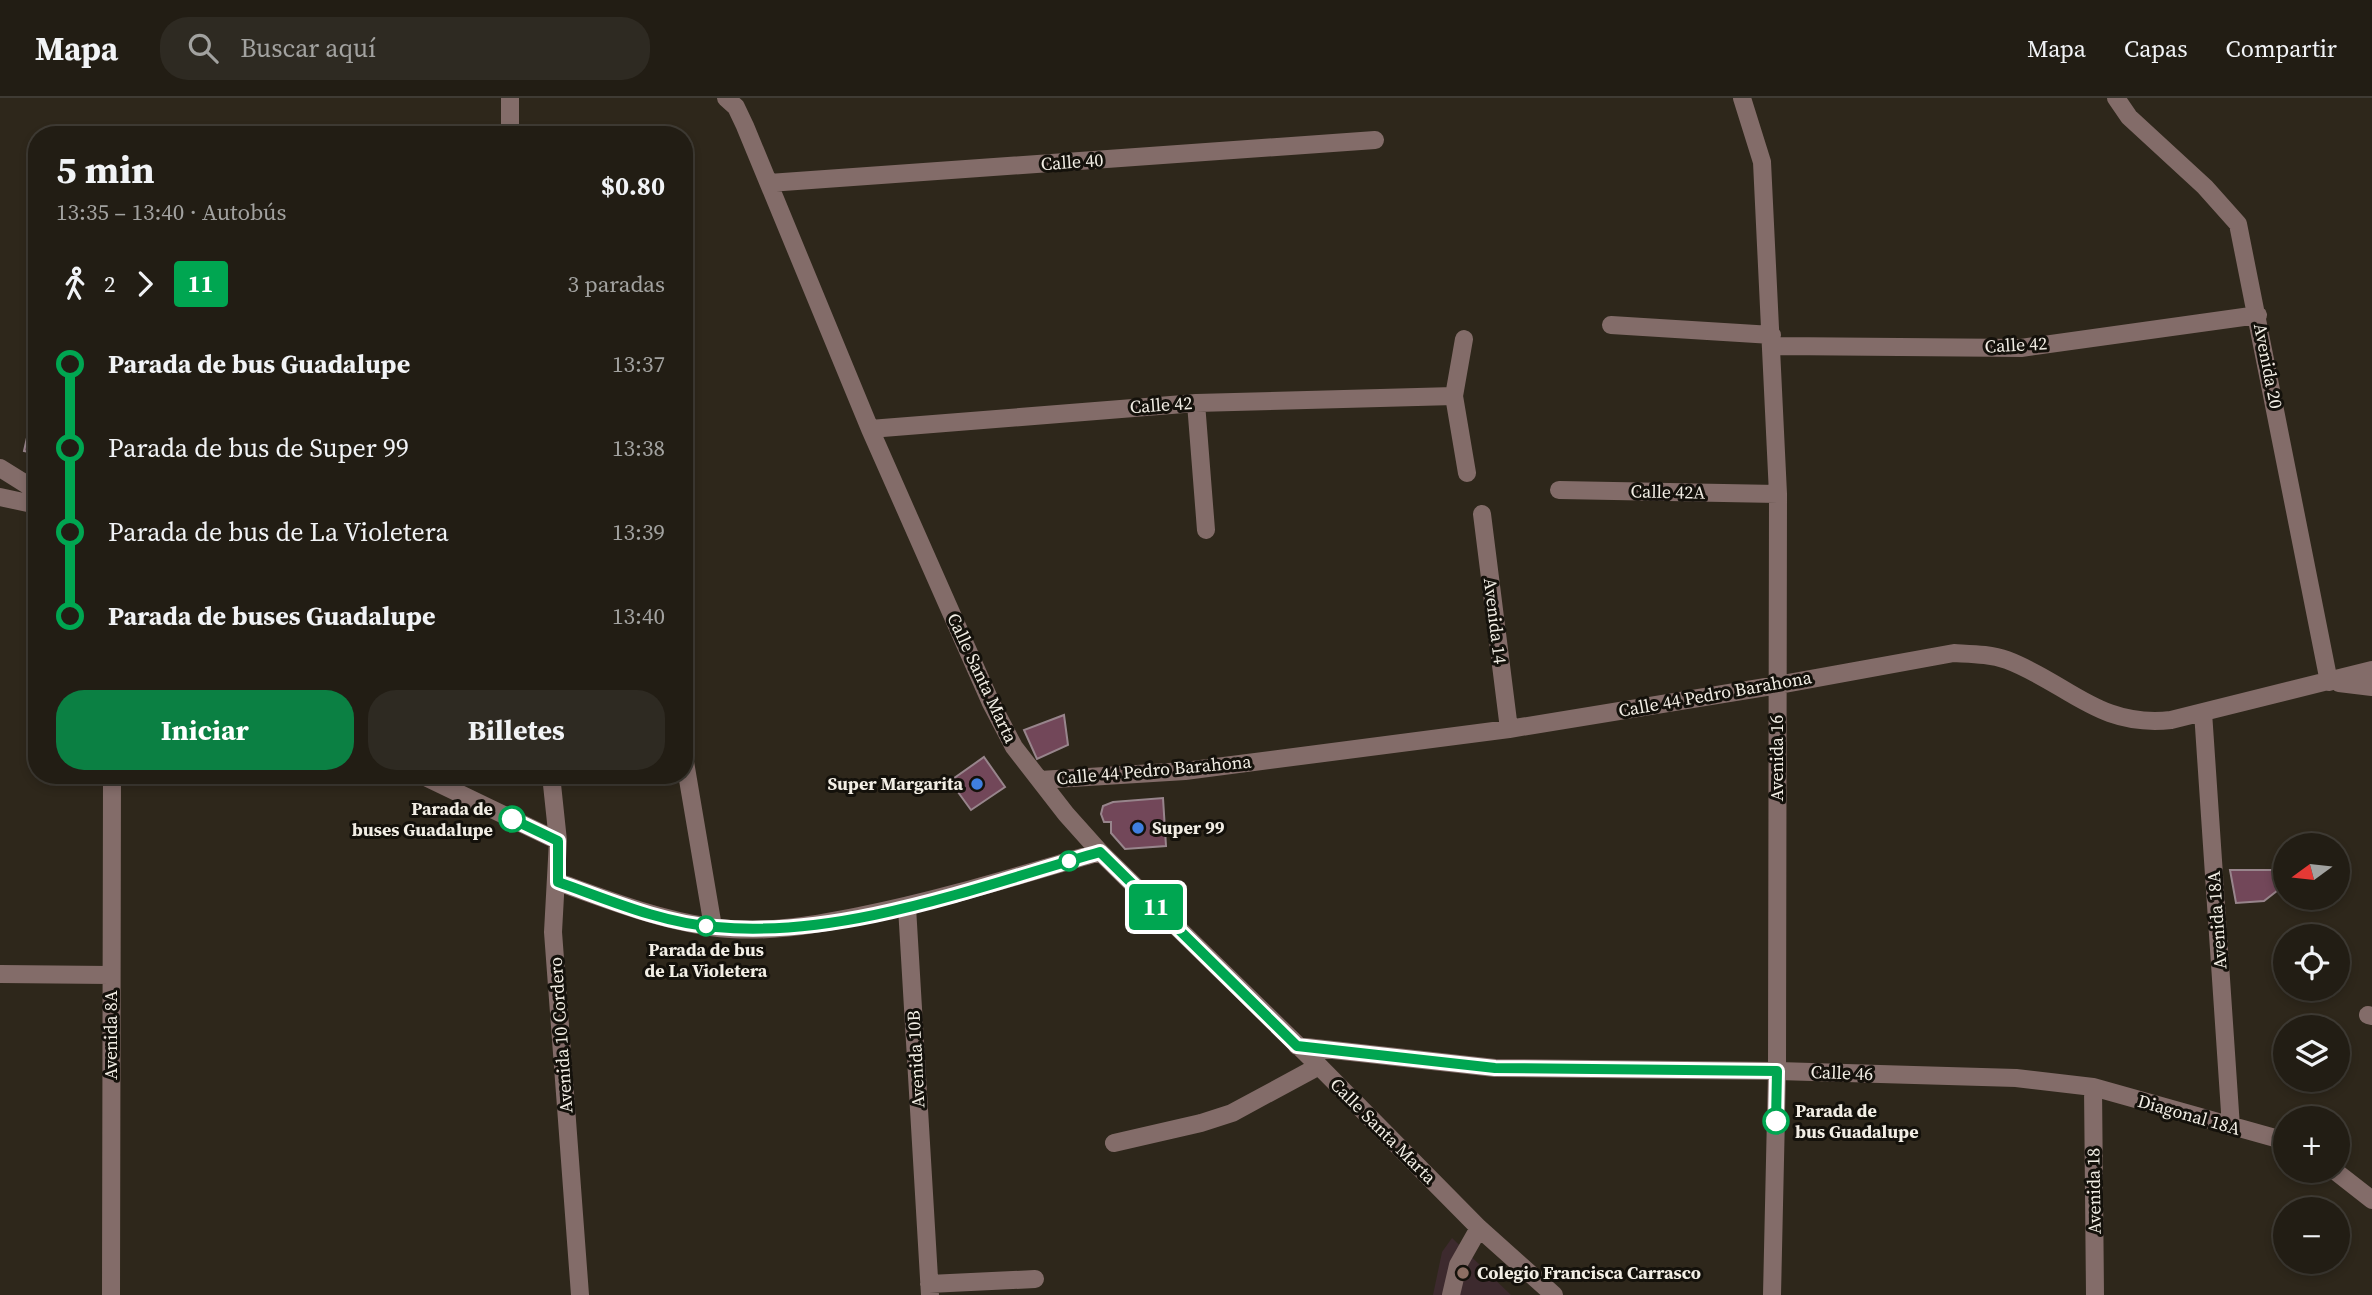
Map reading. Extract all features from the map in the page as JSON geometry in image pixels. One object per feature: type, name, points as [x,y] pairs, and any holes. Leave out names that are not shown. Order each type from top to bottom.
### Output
[{"type":"street","points":[[510,98],[510,126]]},
{"type":"street","name":"Avenida 16","points":[[1742,98],[1762,162],[1778,494],[1777,1071],[1772,1295]]},
{"type":"street","name":"Avenida 20","points":[[2116,98],[2129,117],[2204,187],[2238,224],[2329,682]]},
{"type":"street","name":"Calle Santa Marta","points":[[733,101],[870,429],[991,703],[1014,747],[1100,852],[1320,1066],[1479,1228],[1554,1295]]},
{"type":"street","name":"Calle 40","points":[[769,183],[1375,140]]},
{"type":"street","name":"Calle 42","points":[[1611,325],[1772,340],[2021,348],[2258,315]]},
{"type":"street","points":[[1464,339],[1454,396],[1467,473]]},
{"type":"street","name":"Calle 42","points":[[870,429],[1196,402],[1454,396]]},
{"type":"street","points":[[1196,402],[1206,530]]},
{"type":"street","points":[[0,468],[28,485]]},
{"type":"street","name":"Calle 42A","points":[[1559,490],[1778,494]]},
{"type":"street","points":[[0,497],[28,503]]},
{"type":"street","name":"Avenida 14","points":[[1482,514],[1509,729]]},
{"type":"street","name":"Calle 44 Pedro Barahona","points":[[1040,780],[1185,771],[1509,729],[1778,685],[1916,658],[1964,653],[2006,660],[2098,709],[2124,719],[2150,722],[2203,712],[2372,670]]},
{"type":"street","points":[[2329,682],[2372,687]]},
{"type":"street","name":"Avenida 18A","points":[[2203,712],[2231,1127]]},
{"type":"street","name":"Avenida 8A","points":[[111,1295],[112,784]]},
{"type":"street","points":[[440,784],[558,841]]},
{"type":"street","name":"Avenida 10 Cordero","points":[[552,784],[558,841],[554,932],[580,1295]]},
{"type":"street","points":[[689,784],[713,927]]},
{"type":"street","points":[[558,882],[636,910],[677,921],[713,927],[782,929],[906,907],[1100,852]]},
{"type":"street","name":"Avenida 10B","points":[[906,907],[930,1290]]},
{"type":"street","points":[[0,974],[110,975]]},
{"type":"street","name":"Calle 46","points":[[1297,1046],[1495,1068],[1777,1071],[2016,1078],[2093,1087]]},
{"type":"street","points":[[1114,1143],[1232,1113],[1320,1066]]},
{"type":"street","name":"Diagonal 18A","points":[[2093,1087],[2273,1138]]},
{"type":"street","name":"Avenida 18","points":[[2093,1087],[2095,1295]]},
{"type":"street","points":[[2350,1183],[2372,1200]]},
{"type":"street","points":[[1451,1295],[1458,1265],[1479,1228]]},
{"type":"street","points":[[930,1290],[1035,1279]]},
{"type":"shaded area","name":"Colegio Francisca Carrasco","points":[[1452,1238],[1511,1295],[1433,1295],[1442,1252]]},
{"type":"building","points":[[28,433],[28,452],[24,451]]},
{"type":"building","points":[[1064,715],[1068,745],[1037,759],[1024,730]]},
{"type":"building","name":"Super Margarita","points":[[984,757],[1005,787],[971,810],[950,781]]},
{"type":"building","name":"Super 99","points":[[1163,798],[1166,846],[1125,849],[1111,833],[1111,822],[1104,822],[1101,814],[1103,806],[1113,802]]},
{"type":"building","points":[[2230,870],[2273,870],[2273,894],[2264,901],[2236,903]]},
{"type":"bus line","name":"11","points":[[512,819],[558,841],[558,882],[636,910],[677,921],[740,929],[782,929],[822,924],[906,907],[1100,852],[1297,1046],[1495,1068],[1777,1071],[1776,1121]]},
{"type":"place","name":"Super Margarita","points":[[977,784]]},
{"type":"place","name":"Parada de buses Guadalupe","points":[[512,819]]},
{"type":"place","name":"Super 99","points":[[1138,828]]},
{"type":"place","name":"Parada de bus de La Violetera","points":[[706,926]]},
{"type":"place","name":"Parada de bus Guadalupe","points":[[1776,1121]]},
{"type":"place","name":"Colegio Francisca Carrasco","points":[[1463,1273]]}]
